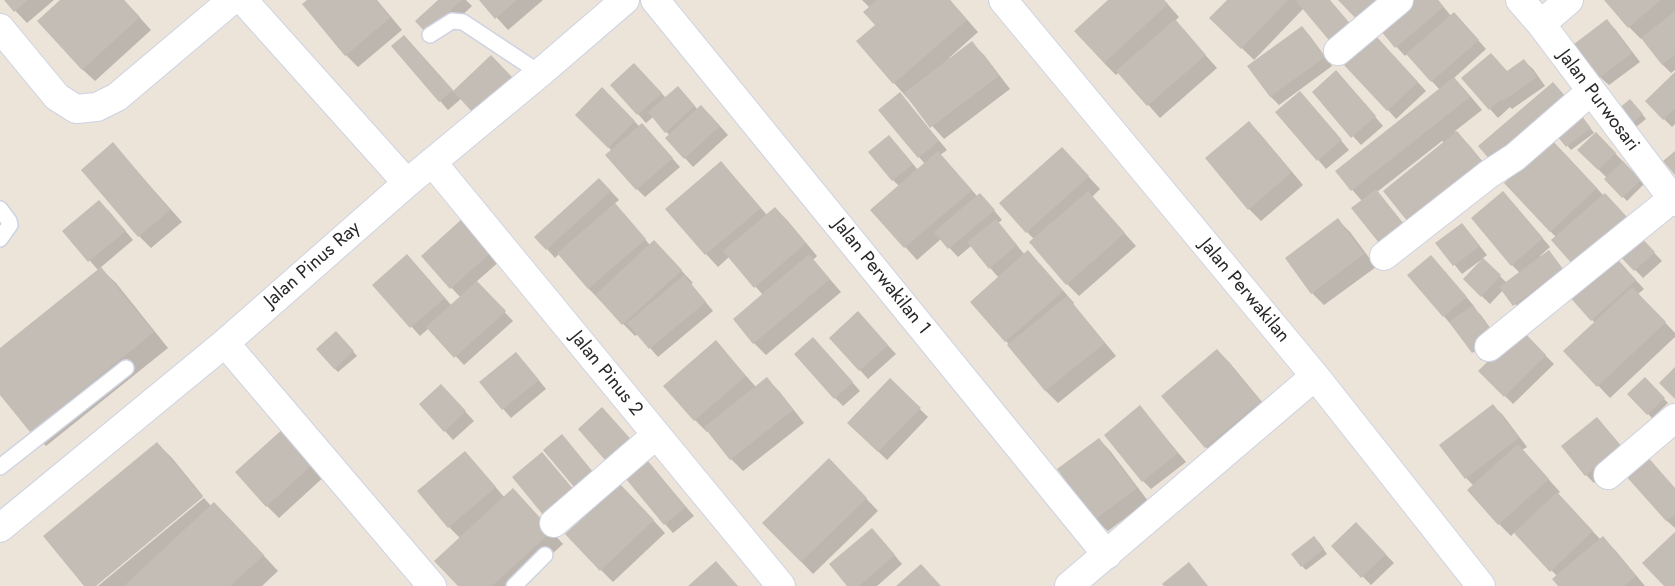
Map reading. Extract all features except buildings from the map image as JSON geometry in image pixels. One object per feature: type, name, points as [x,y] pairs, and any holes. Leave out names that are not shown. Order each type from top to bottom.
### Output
[{"type":"street","points":[[0,28],[57,97],[76,109],[96,107],[117,97],[232,0]]},
{"type":"street","points":[[243,0],[407,183]]},
{"type":"street","name":"Jalan Pinus Ray","points":[[0,528],[225,343],[407,183],[540,73],[624,0]]},
{"type":"street","name":"Jalan Perwakilan 1","points":[[655,0],[1107,555]]},
{"type":"street","name":"Jalan Perwakilan","points":[[1003,0],[1315,376],[1481,586]]},
{"type":"street","points":[[1338,51],[1400,0]]},
{"type":"street","name":"Jalan Purwosari","points":[[1520,0],[1541,24],[1674,200]]},
{"type":"street","points":[[1541,24],[1569,0]]},
{"type":"street","points":[[1384,256],[1489,174],[1515,157],[1591,91]]},
{"type":"street","name":"Jalan Pinus 2","points":[[432,162],[781,586]]},
{"type":"street","points":[[1489,347],[1674,200]]},
{"type":"street","points":[[225,343],[432,586]]},
{"type":"street","points":[[1069,586],[1315,376]]},
{"type":"street","points":[[1608,475],[1675,418]]},
{"type":"street","points":[[554,523],[656,435]]},
{"type":"lane","points":[[430,35],[452,21],[463,22],[540,73]]},
{"type":"lane","points":[[0,209],[10,225],[0,238]]},
{"type":"lane","points":[[0,468],[126,368]]},
{"type":"lane","points":[[514,586],[544,555]]}]
